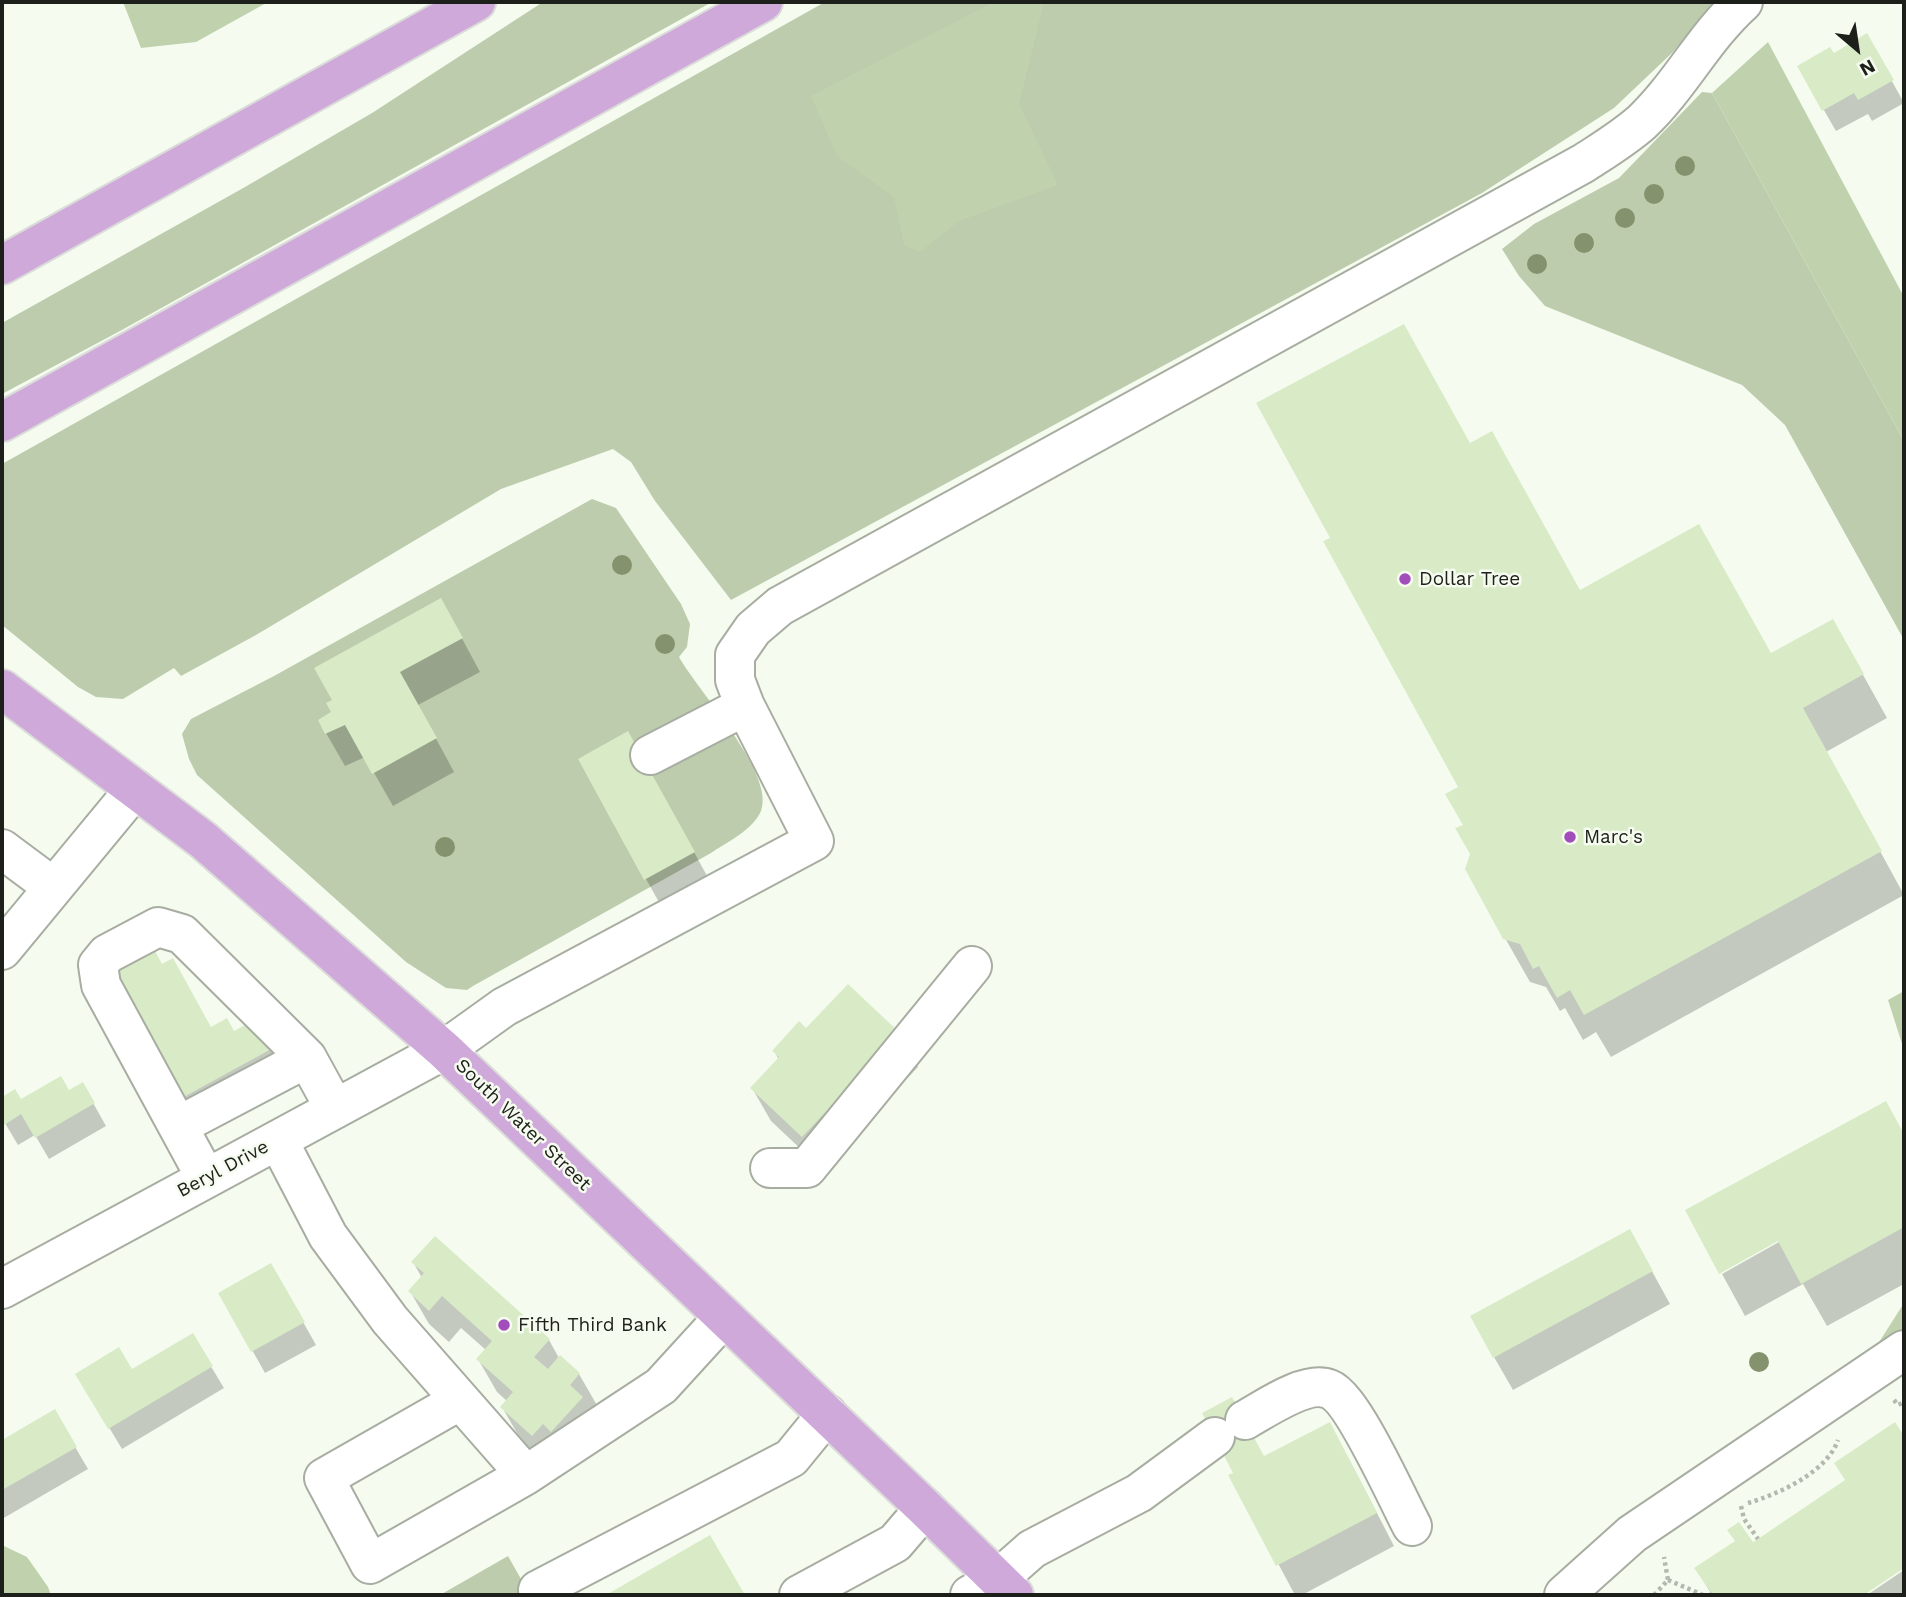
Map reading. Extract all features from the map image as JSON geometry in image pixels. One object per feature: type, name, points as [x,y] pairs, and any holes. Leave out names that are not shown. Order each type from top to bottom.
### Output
[{"type":"main road","points":[[2,265],[476,2]]},
{"type":"main road","points":[[2,422],[763,2]]},
{"type":"main road","name":"South Water Street","points":[[2,689],[203,839],[444,1050],[925,1508],[994,1590]]},
{"type":"street","points":[[650,755],[745,706],[735,680],[735,655],[753,629],[780,606],[1584,163],[1642,122],[1725,18],[1743,2]]},
{"type":"street","name":"Beryl Drive","points":[[2,1289],[444,1050],[504,1007],[814,841],[745,706]]},
{"type":"street","points":[[2,950],[135,789]]},
{"type":"street","points":[[2,849],[53,887]]},
{"type":"street","points":[[206,1178],[100,985],[98,965],[107,954],[158,927],[182,934],[307,1058],[335,1109]]},
{"type":"street","points":[[769,1168],[807,1168],[972,966]]},
{"type":"street","points":[[178,1126],[307,1058]]},
{"type":"street","points":[[278,1140],[328,1236],[390,1320],[526,1475]]},
{"type":"street","points":[[459,1401],[324,1478],[370,1564],[526,1475],[661,1386],[724,1317]]},
{"type":"street","points":[[1564,1595],[1632,1534],[1904,1350]]},
{"type":"street","points":[[994,1590],[1032,1549],[1139,1493],[1230,1429],[1287,1396],[1311,1389],[1329,1389],[1343,1400],[1359,1424],[1412,1527]]},
{"type":"street","points":[[541,1595],[538,1590],[791,1458],[827,1415]]},
{"type":"street","points":[[799,1595],[895,1543],[925,1508]]},
{"type":"path","points":[[1740,1505],[1744,1519],[1758,1539]]},
{"type":"path","points":[[1668,1580],[1703,1595]]},
{"type":"green space","points":[[123,2],[268,2],[196,42],[141,48]]},
{"type":"green space","points":[[543,2],[712,2],[2,394],[2,323],[372,113]]},
{"type":"green space","points":[[825,2],[1713,2],[1673,52],[1614,108],[1482,193],[731,600],[655,501],[631,462],[613,449],[501,489],[256,635],[181,676],[174,668],[123,699],[96,697],[78,687],[2,625],[2,464]]},
{"type":"green space","points":[[994,2],[1044,2],[1019,104],[1058,185],[959,221],[920,252],[904,245],[894,197],[837,156],[811,96]]},
{"type":"green space","points":[[1768,42],[1904,297],[1904,441],[1712,93]]},
{"type":"green space","points":[[1702,92],[1712,93],[1904,441],[1904,640],[1785,425],[1742,385],[1545,306],[1519,276],[1502,249],[1534,224],[1619,178]]},
{"type":"green space","points":[[592,499],[616,508],[681,604],[690,624],[687,647],[679,657],[746,755],[763,795],[761,811],[746,830],[711,853],[467,990],[446,988],[406,962],[197,775],[182,734],[191,719],[274,676]]},
{"type":"green space","points":[[1904,991],[1904,1050],[1888,1000]]},
{"type":"green space","points":[[1904,1303],[1904,1329],[1874,1350]]},
{"type":"green space","points":[[4,1546],[27,1557],[51,1595],[2,1595]]},
{"type":"green space","points":[[508,1556],[530,1595],[440,1595]]},
{"type":"building","points":[[1867,33],[1894,80],[1858,100],[1854,93],[1822,111],[1797,66],[1830,47],[1834,53]]},
{"type":"building","points":[[1404,324],[1470,443],[1492,431],[1580,590],[1699,524],[1771,653],[1833,619],[1864,674],[1803,708],[1882,851],[1584,1015],[1570,990],[1557,998],[1539,966],[1533,969],[1520,944],[1503,939],[1465,869],[1470,854],[1455,828],[1463,825],[1445,794],[1458,787],[1323,541],[1330,538],[1256,403]]},
{"type":"building","points":[[441,598],[463,638],[400,672],[437,738],[372,774],[345,725],[325,734],[318,720],[331,712],[326,703],[332,700],[314,668]]},
{"type":"building","points":[[628,731],[695,852],[644,880],[578,759]]},
{"type":"building","points":[[154,949],[162,964],[173,958],[211,1027],[227,1018],[234,1031],[247,1024],[273,1048],[180,1099],[110,973]]},
{"type":"building","points":[[848,984],[900,1033],[802,1137],[750,1088],[779,1057],[772,1051],[799,1021],[806,1028]]},
{"type":"building","points":[[61,1076],[69,1090],[83,1082],[95,1103],[35,1138],[21,1114],[4,1125],[2,1097],[15,1089],[21,1099]]},
{"type":"building","points":[[1886,1101],[1904,1134],[1904,1227],[1801,1284],[1778,1241],[1719,1274],[1685,1210]]},
{"type":"building","points":[[1630,1229],[1653,1271],[1493,1358],[1470,1316]]},
{"type":"building","name":"Fifth Third Bank","points":[[435,1236],[550,1339],[534,1357],[548,1369],[560,1355],[580,1373],[570,1385],[583,1397],[551,1432],[543,1424],[532,1436],[500,1407],[513,1392],[476,1359],[492,1341],[442,1296],[429,1311],[408,1291],[424,1273],[411,1262]]},
{"type":"building","points":[[271,1263],[305,1322],[251,1352],[218,1293]]},
{"type":"building","points":[[193,1333],[213,1366],[108,1429],[75,1374],[119,1347],[132,1369]]},
{"type":"building","points":[[1232,1397],[1264,1456],[1330,1422],[1377,1513],[1276,1566],[1228,1475],[1233,1473],[1202,1413]]},
{"type":"building","points":[[55,1409],[77,1447],[2,1490],[2,1440]]},
{"type":"building","points":[[1895,1422],[1904,1436],[1904,1568],[1864,1595],[1713,1595],[1694,1568],[1735,1541],[1727,1530],[1739,1522],[1753,1542],[1758,1539],[1845,1480],[1834,1463]]},
{"type":"building","points":[[710,1535],[745,1595],[606,1595]]},
{"type":"place","name":"Dollar Tree","points":[[1405,579]]},
{"type":"place","name":"Marc's","points":[[1570,837]]},
{"type":"place","name":"Fifth Third Bank","points":[[504,1325]]}]
